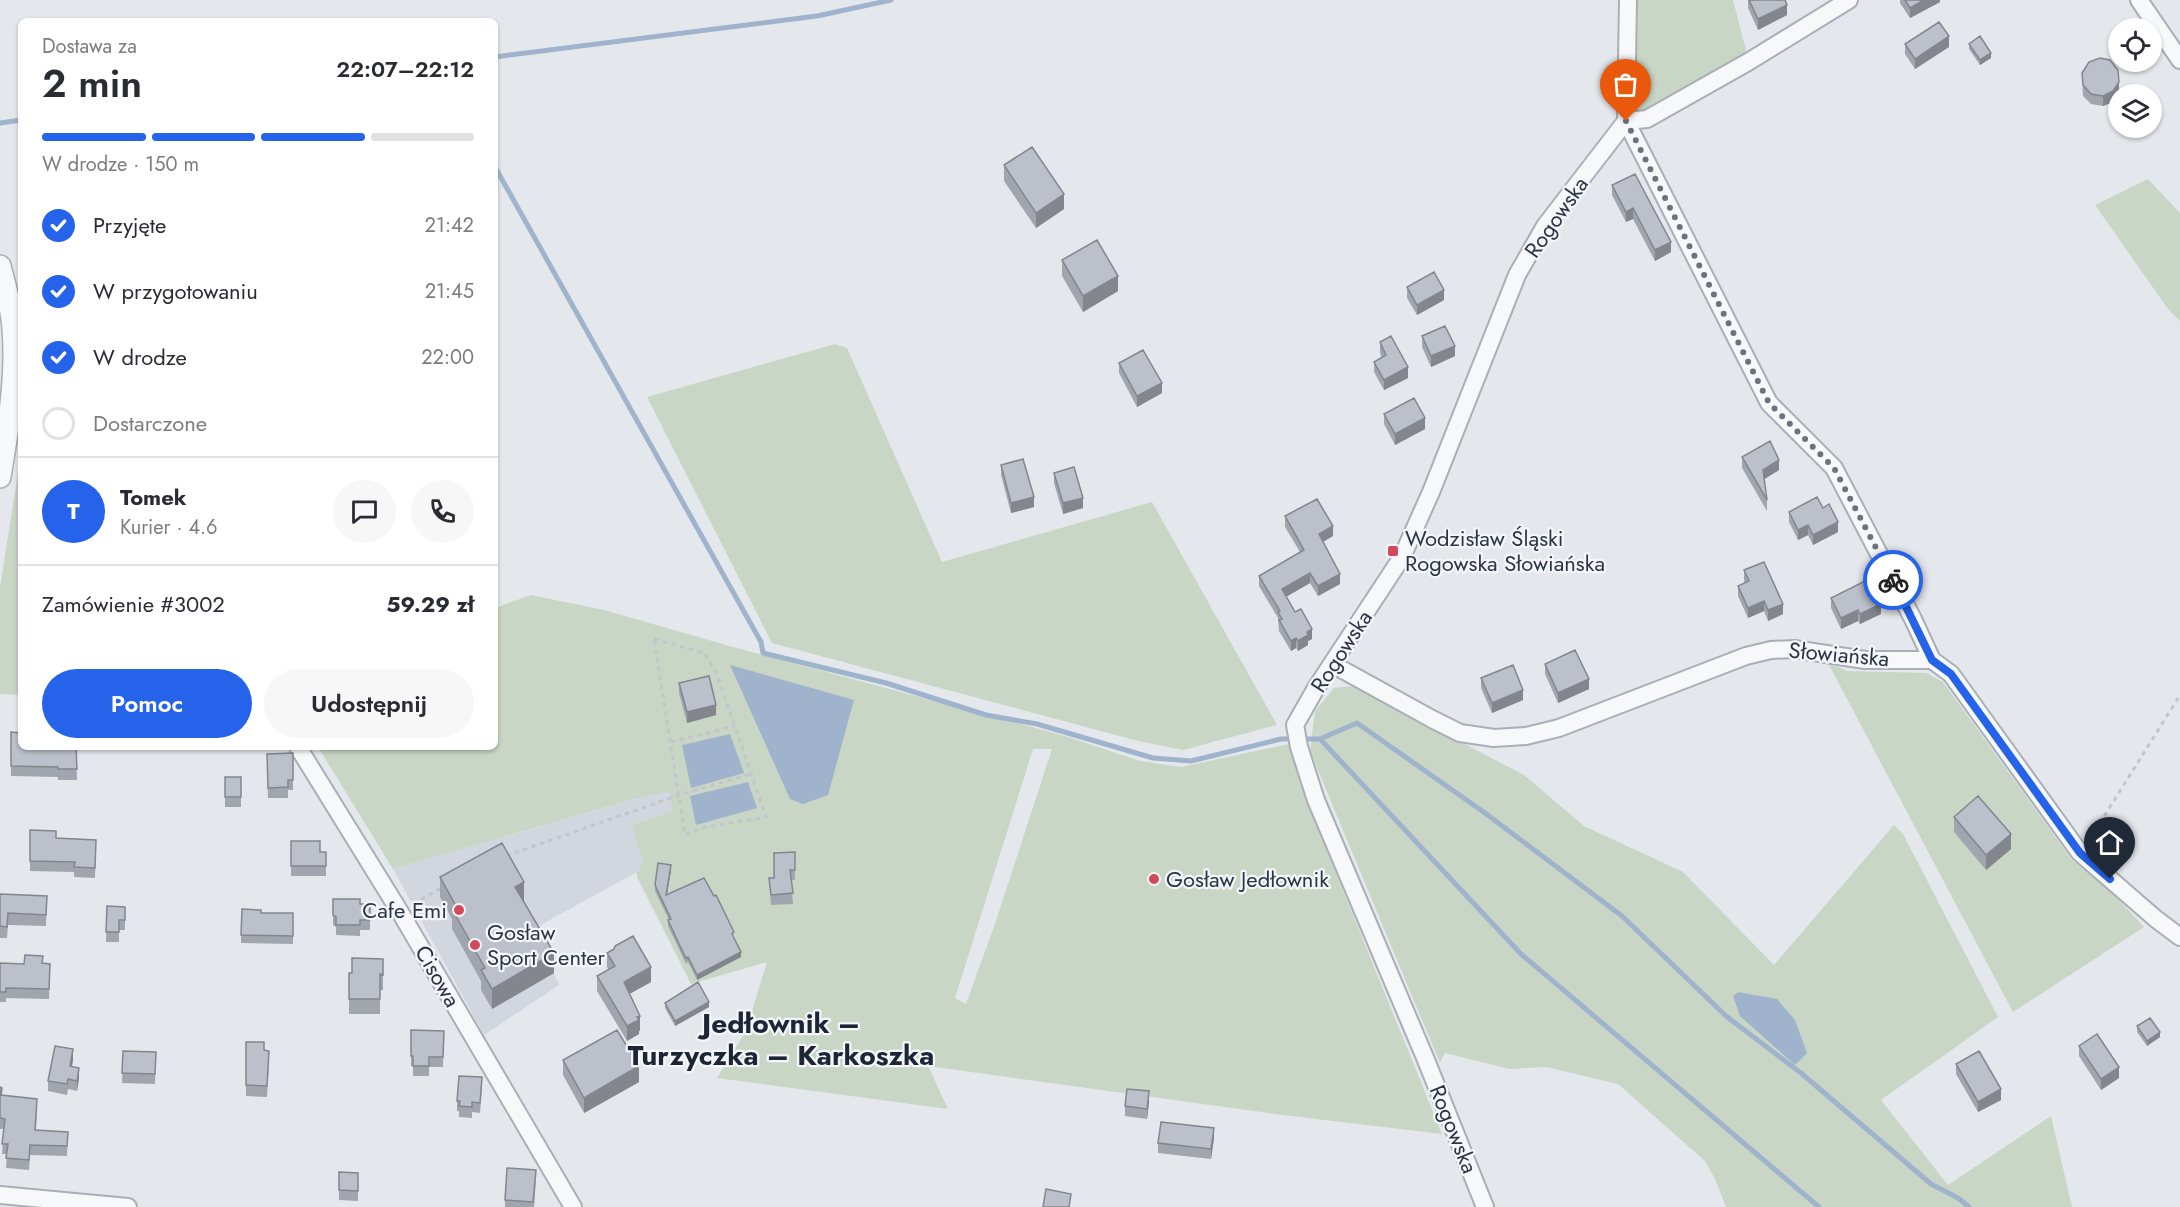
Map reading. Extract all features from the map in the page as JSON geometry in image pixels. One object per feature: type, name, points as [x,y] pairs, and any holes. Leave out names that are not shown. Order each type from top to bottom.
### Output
[{"type":"street","points":[[1628,0],[1626,121],[1769,403],[1834,468],[1932,660],[1951,674],[2080,853],[2180,937]]},
{"type":"street","points":[[1626,121],[1647,119],[1748,62],[1849,0]]},
{"type":"street","points":[[2139,0],[2180,60]]},
{"type":"street","name":"Rogowska","points":[[1485,1207],[1316,800],[1299,747],[1295,725],[1316,688],[1401,557],[1431,492],[1517,275],[1545,226],[1626,121]]},
{"type":"street","points":[[0,266],[17,330],[12,405],[0,477]]},
{"type":"street","name":"Słowiańska","points":[[1332,664],[1460,733],[1494,738],[1526,736],[1559,728],[1746,656],[1772,650],[1794,649],[1865,660],[1932,660]]},
{"type":"street","name":"Cisowa","points":[[300,750],[400,912],[573,1207]]},
{"type":"street","points":[[0,1195],[128,1207]]},
{"type":"path","points":[[654,639],[704,653],[716,672],[735,726],[766,817],[701,828],[685,835],[654,639]]},
{"type":"path","points":[[2080,853],[2103,821],[2180,695]]},
{"type":"path","points":[[671,742],[735,726]]},
{"type":"path","points":[[499,859],[679,795],[752,774]]},
{"type":"path","points":[[400,912],[441,888]]},
{"type":"shaded area","points":[[669,789],[672,811],[631,825],[643,862],[637,872],[533,929],[559,985],[484,1035],[393,869]]},
{"type":"green space","points":[[1636,0],[1733,0],[1747,54],[1646,112],[1635,113]]},
{"type":"green space","points":[[2148,179],[2180,213],[2180,321],[2168,309],[2095,205]]},
{"type":"green space","points":[[835,344],[847,348],[942,562],[1152,502],[1277,725],[1183,750],[1138,741],[772,643],[647,397]]},
{"type":"green space","points":[[18,472],[18,695],[0,694],[0,588]]},
{"type":"green space","points":[[531,595],[604,610],[1065,736],[1140,761],[1181,767],[1289,744],[1305,797],[1442,1134],[1283,1115],[928,1066],[948,1109],[717,1078],[746,1031],[767,962],[691,984],[637,877],[637,872],[643,862],[631,825],[672,811],[669,791],[634,799],[393,869],[320,750],[498,750],[498,607]],"holes":[[[1033,749],[1052,749],[995,924],[966,1004],[955,998]]]},
{"type":"green space","points":[[1828,663],[1848,671],[1926,673],[1943,682],[2072,860],[2109,889],[2144,927],[2013,1012]]},
{"type":"green space","points":[[1353,686],[1524,775],[1584,826],[1683,872],[1774,965],[1894,825],[1903,834],[1998,1017],[1881,1100],[1948,1185],[2051,1116],[2072,1207],[1726,1207],[1705,1161],[1618,1084],[1546,1067],[1510,1069],[1445,1053],[1440,1063],[1310,751],[1315,711],[1334,688]]},
{"type":"water","points":[[730,665],[854,700],[828,795],[803,804],[790,799]]},
{"type":"water","points":[[730,734],[744,773],[691,788],[682,745]]},
{"type":"water","points":[[748,782],[757,808],[696,825],[690,796]]},
{"type":"water","points":[[1738,992],[1777,999],[1795,1020],[1807,1053],[1795,1065],[1740,1016],[1733,996]]},
{"type":"building","points":[[1749,0],[1785,0],[1787,5],[1758,19]]},
{"type":"building","points":[[1905,0],[1924,0],[1910,8]]},
{"type":"building","points":[[1939,22],[1949,36],[1915,59],[1905,44]]},
{"type":"building","points":[[1980,36],[1991,53],[1980,60],[1969,44]]},
{"type":"building","points":[[2100,58],[2108,60],[2108,72],[2118,72],[2119,82],[2108,84],[2108,94],[2103,96],[2091,94],[2083,85],[2082,73],[2089,62]]},
{"type":"building","points":[[1032,147],[1064,194],[1036,213],[1004,165]]},
{"type":"building","points":[[1635,174],[1671,242],[1655,250],[1633,208],[1626,212],[1612,185]]},
{"type":"building","points":[[1097,240],[1118,276],[1083,296],[1062,260]]},
{"type":"building","points":[[1434,272],[1444,290],[1417,305],[1407,287]]},
{"type":"building","points":[[1445,326],[1455,346],[1431,356],[1422,336]]},
{"type":"building","points":[[1391,336],[1408,367],[1384,380],[1374,362],[1386,355],[1380,342]]},
{"type":"building","points":[[1143,350],[1162,383],[1137,396],[1119,363]]},
{"type":"building","points":[[1414,398],[1425,418],[1395,434],[1384,414]]},
{"type":"building","points":[[1770,441],[1779,460],[1763,470],[1767,500],[1742,457]]},
{"type":"building","points":[[1023,459],[1034,497],[1011,503],[1001,465]]},
{"type":"building","points":[[1074,467],[1083,498],[1063,503],[1054,473]]},
{"type":"building","points":[[1817,497],[1823,508],[1829,504],[1838,522],[1813,535],[1808,525],[1798,530],[1789,512]]},
{"type":"building","points":[[1317,499],[1333,526],[1319,534],[1340,574],[1318,586],[1310,573],[1282,589],[1295,612],[1301,609],[1312,629],[1307,632],[1308,635],[1298,641],[1296,638],[1291,641],[1279,620],[1282,619],[1278,612],[1280,611],[1259,576],[1304,550],[1285,516]]},
{"type":"building","points":[[1764,562],[1783,604],[1768,610],[1764,601],[1748,608],[1738,586],[1749,581],[1744,570]]},
{"type":"building","points":[[1869,579],[1881,604],[1860,614],[1858,610],[1841,618],[1831,598]]},
{"type":"building","points":[[1575,650],[1589,679],[1558,693],[1545,664]]},
{"type":"building","points":[[1513,665],[1523,690],[1492,703],[1481,678]]},
{"type":"building","points":[[709,676],[716,705],[687,712],[679,683]]},
{"type":"building","points":[[11,732],[18,733],[18,750],[76,750],[77,769],[11,766]]},
{"type":"building","points":[[293,753],[293,780],[288,780],[288,787],[268,788],[267,754]]},
{"type":"building","points":[[225,777],[241,777],[241,797],[225,797]]},
{"type":"building","points":[[1978,796],[2011,834],[1986,855],[1954,817]]},
{"type":"building","points":[[30,830],[56,831],[56,838],[96,840],[95,868],[74,867],[75,862],[30,861]]},
{"type":"building","points":[[291,841],[320,841],[320,852],[326,852],[326,866],[291,866]]},
{"type":"building","points":[[502,843],[524,882],[515,887],[554,953],[492,989],[481,970],[485,968],[452,909],[456,906],[440,877]]},
{"type":"building","points":[[795,852],[795,870],[790,870],[793,893],[771,895],[769,878],[774,878],[774,853]]},
{"type":"building","points":[[658,863],[671,865],[666,895],[704,878],[714,896],[716,895],[741,952],[697,975],[680,946],[668,920],[671,919],[655,885]]},
{"type":"building","points":[[0,894],[47,896],[46,915],[8,913],[7,927],[0,926]]},
{"type":"building","points":[[333,899],[360,899],[360,904],[370,904],[370,920],[360,920],[360,925],[336,925],[336,917],[333,915]]},
{"type":"building","points":[[107,906],[125,907],[125,920],[119,920],[119,932],[106,932]]},
{"type":"building","points":[[242,909],[261,910],[261,913],[293,913],[293,936],[241,935]]},
{"type":"building","points":[[633,936],[651,967],[624,982],[640,1016],[637,1017],[639,1020],[627,1026],[597,976],[615,966],[607,953]]},
{"type":"building","points":[[25,955],[43,956],[42,963],[50,964],[49,989],[6,988],[6,992],[0,992],[0,963],[24,964]]},
{"type":"building","points":[[352,958],[383,959],[383,975],[380,974],[380,999],[349,999],[349,973],[352,973]]},
{"type":"building","points":[[698,982],[709,1002],[675,1021],[665,1003]]},
{"type":"building","points":[[2150,1018],[2160,1032],[2147,1041],[2137,1026]]},
{"type":"building","points":[[411,1030],[444,1031],[443,1057],[429,1057],[429,1066],[413,1066]]},
{"type":"building","points":[[617,1030],[639,1066],[584,1098],[563,1060]]},
{"type":"building","points":[[2097,1034],[2119,1067],[2101,1079],[2079,1046]]},
{"type":"building","points":[[246,1042],[264,1042],[264,1050],[269,1051],[267,1086],[246,1085]]},
{"type":"building","points":[[55,1046],[73,1049],[70,1066],[79,1068],[77,1081],[68,1079],[67,1084],[48,1081]]},
{"type":"building","points":[[123,1051],[156,1052],[155,1074],[122,1073]]},
{"type":"building","points":[[1979,1051],[2001,1089],[1978,1102],[1956,1064]]},
{"type":"building","points":[[459,1076],[482,1077],[480,1103],[472,1102],[472,1107],[459,1106],[460,1101],[457,1101]]},
{"type":"building","points":[[0,1087],[2,1088],[1,1095],[37,1099],[35,1130],[68,1132],[67,1146],[30,1145],[29,1160],[6,1158],[8,1144],[2,1144],[5,1119],[0,1118]]},
{"type":"building","points":[[1127,1089],[1149,1091],[1147,1109],[1125,1106]]},
{"type":"building","points":[[1161,1122],[1214,1128],[1211,1149],[1158,1143]]},
{"type":"building","points":[[507,1168],[536,1170],[533,1202],[505,1200]]},
{"type":"building","points":[[339,1172],[358,1173],[358,1191],[339,1190]]},
{"type":"building","points":[[1046,1189],[1071,1194],[1069,1207],[1043,1207]]},
{"type":"waterway","points":[[498,57],[817,16],[891,0]]},
{"type":"waterway","points":[[0,123],[18,120]]},
{"type":"waterway","points":[[498,172],[761,642],[763,653],[886,683],[986,715],[1037,724],[1153,758],[1191,761],[1281,739],[1320,739],[1521,954],[1819,1207]]},
{"type":"waterway","points":[[1320,739],[1357,723],[1485,813],[1622,916],[1726,1016],[1801,1073],[1931,1184],[1958,1198],[1969,1207]]},
{"type":"way so far","points":[[1626,121],[1769,403],[1834,468],[1893,580]]},
{"type":"place","name":"Wodzisław Śląski Rogowska Słowiańska","points":[[1393,551]]},
{"type":"place","name":"Gosław Jedłownik","points":[[1154,879]]},
{"type":"place","name":"Cafe Emi","points":[[459,910]]},
{"type":"place","name":"Gosław Sport Center","points":[[475,945]]},
{"type":"district","name":"Jedłownik – Turzyczka – Karkoszka","points":[[781,1039]]},
{"type":"route","points":[[1893,580],[1932,660],[1951,674],[2080,853],[2110,879]]}]
